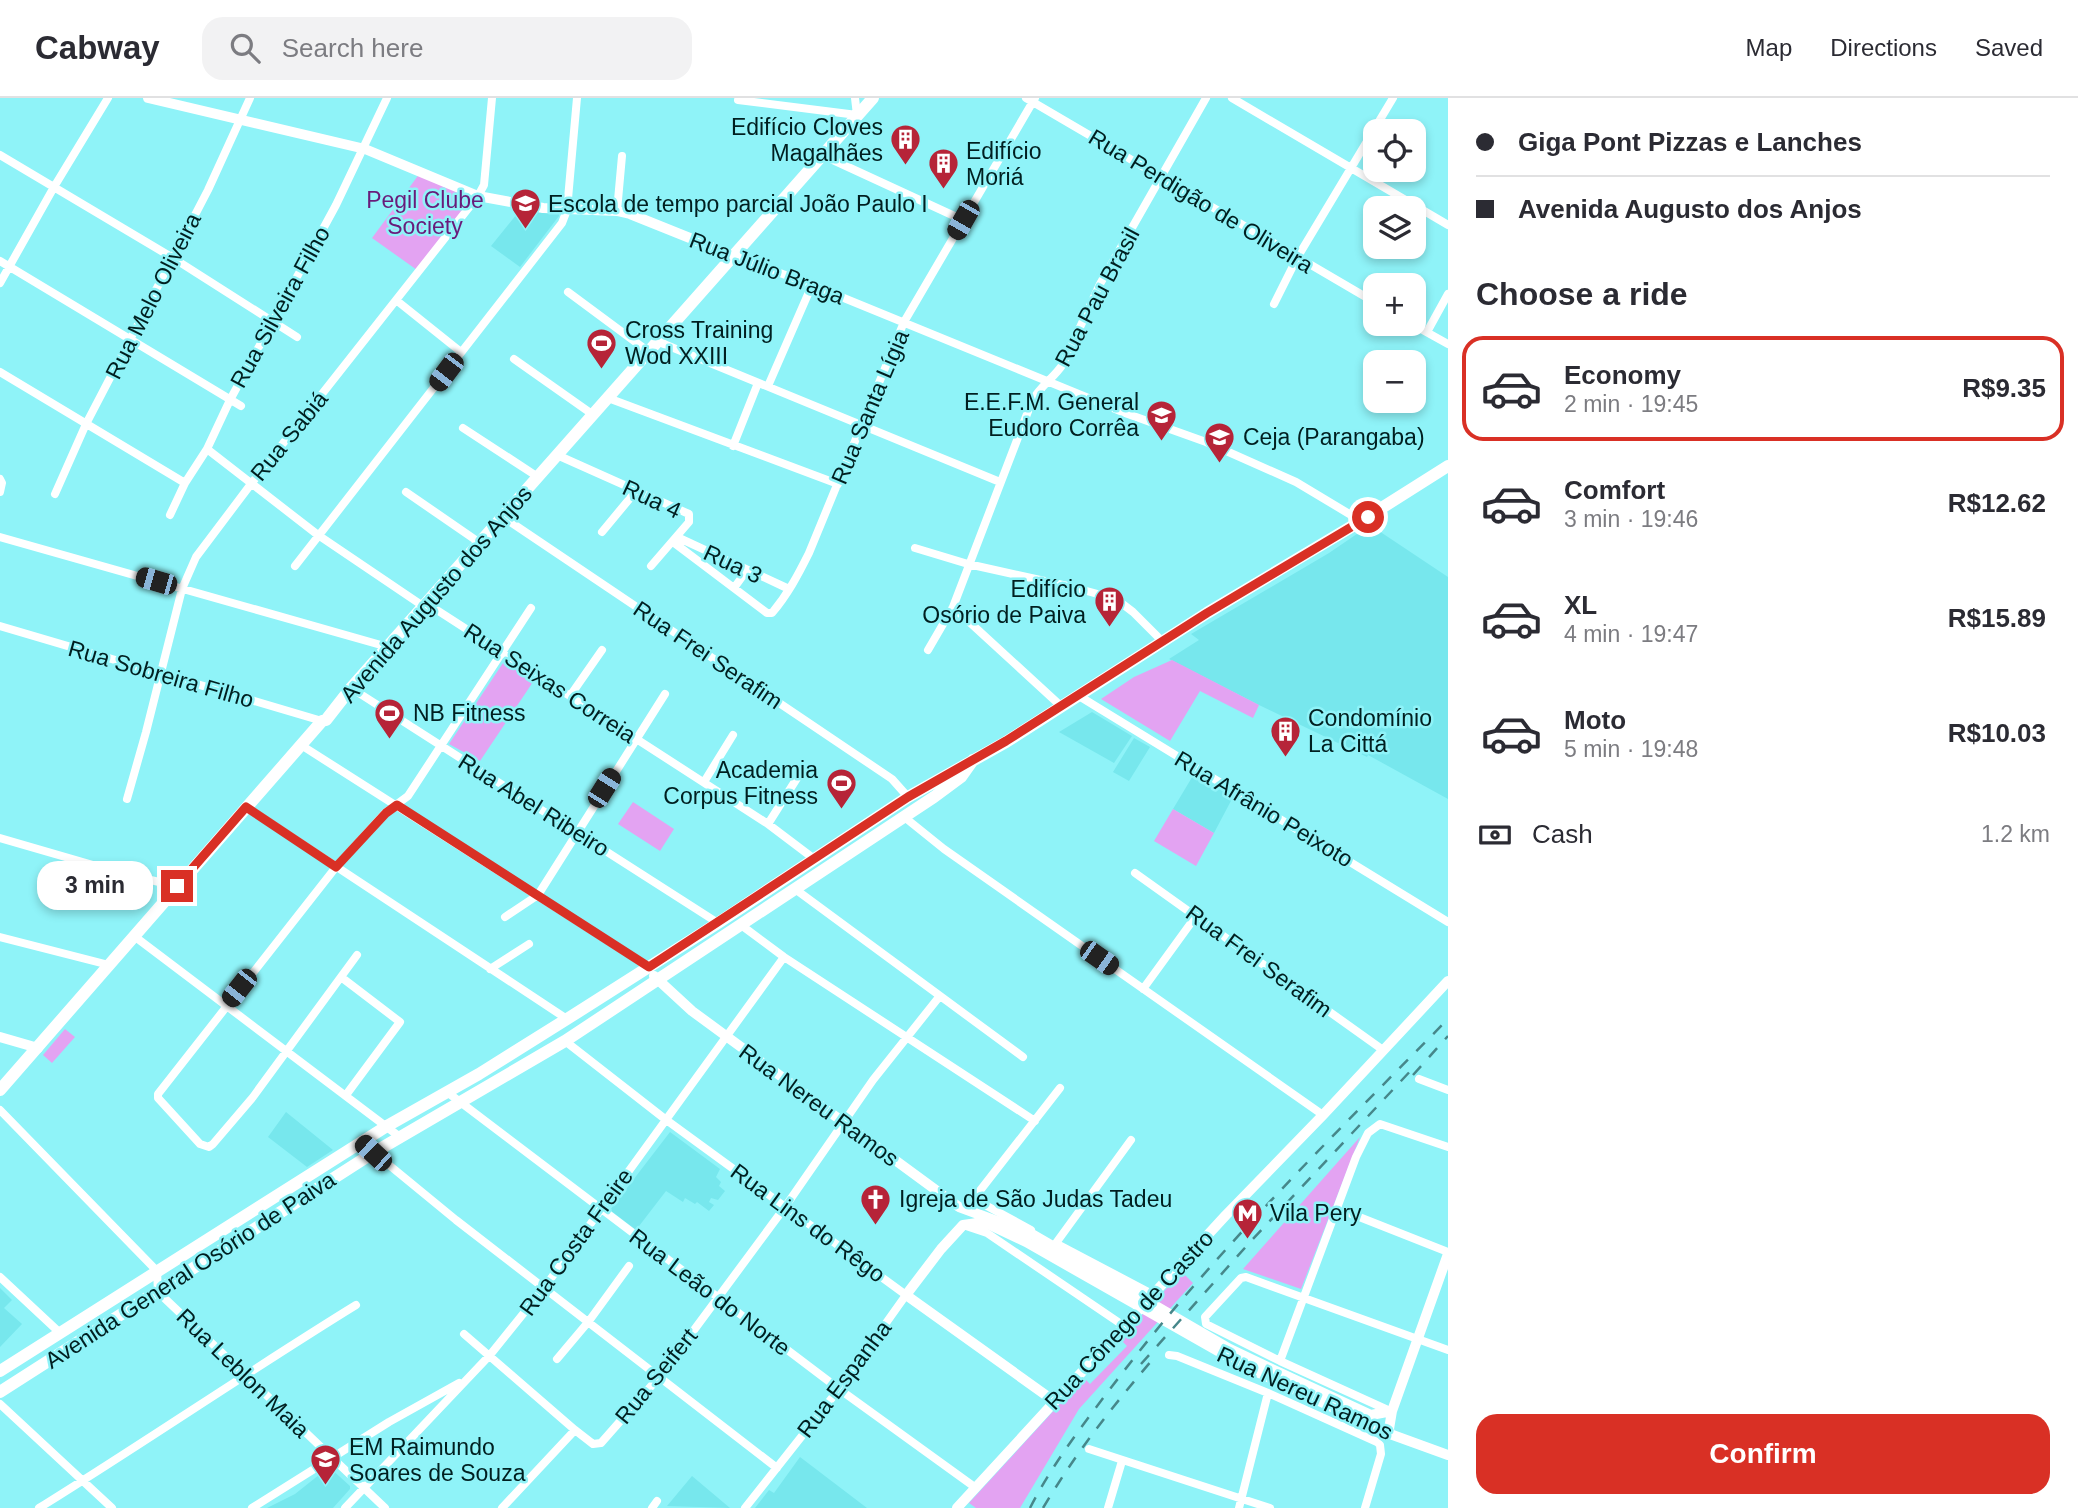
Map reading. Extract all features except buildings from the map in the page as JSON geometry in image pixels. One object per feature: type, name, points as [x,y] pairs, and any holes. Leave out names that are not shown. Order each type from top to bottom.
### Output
[{"type":"main road","name":"Avenida Augusto dos Anjos","points":[[0,1090],[246,807],[322,721],[326,720],[351,688],[873,98]]},
{"type":"main road","name":"Avenida General Osório de Paiva","points":[[0,1370],[361,1142],[567,1019],[908,797],[1062,707],[1448,466]]},
{"type":"main road","name":"Avenida General Osório de Paiva","points":[[0,1392],[373,1153],[565,1041],[961,777],[976,757]]},
{"type":"main road","name":"Rua Cônego de Castro","points":[[957,1508],[1226,1215],[1448,981]]},
{"type":"main road","points":[[301,1180],[311,1193]]},
{"type":"street","points":[[0,283],[108,98]]},
{"type":"street","name":"Rua Júlio Braga","points":[[148,98],[365,149],[478,196],[524,205],[630,214],[1125,413],[1206,442],[1296,482],[1361,522]]},
{"type":"street","name":"Rua Melo Oliveira","points":[[55,494],[86,424],[208,190],[250,98]]},
{"type":"street","name":"Rua Sabiá","points":[[127,799],[182,589],[196,557],[478,196],[484,185],[492,98]]},
{"type":"street","points":[[295,566],[562,223],[567,210],[577,98]]},
{"type":"street","points":[[738,100],[858,115],[855,98]]},
{"type":"street","name":"Rua Pau Brasil","points":[[928,650],[953,607],[1032,401],[1063,364],[1101,284],[1206,98]]},
{"type":"street","points":[[1231,98],[1448,225]]},
{"type":"street","points":[[1274,303],[1297,258],[1393,98]]},
{"type":"street","name":"Rua Silveira Filho","points":[[170,516],[365,149],[385,99]]},
{"type":"street","name":"Rua Perdigão de Oliveira","points":[[1031,99],[1363,296]]},
{"type":"street","name":"Rua Santa Lígia","points":[[675,540],[751,602],[769,613],[789,589],[809,553],[904,323],[1031,99]]},
{"type":"street","points":[[0,155],[173,258],[297,337]]},
{"type":"street","points":[[822,155],[963,220]]},
{"type":"street","points":[[617,211],[622,156]]},
{"type":"street","points":[[0,261],[241,407]]},
{"type":"street","points":[[768,386],[812,285]]},
{"type":"street","points":[[568,292],[649,352]]},
{"type":"street","points":[[1448,294],[1427,332],[1448,344]]},
{"type":"street","points":[[396,300],[461,352]]},
{"type":"street","points":[[659,342],[1000,482]]},
{"type":"street","points":[[514,359],[592,414]]},
{"type":"street","points":[[0,372],[186,483]]},
{"type":"street","points":[[733,446],[758,383]]},
{"type":"street","points":[[608,398],[838,484]]},
{"type":"street","points":[[463,428],[538,477]]},
{"type":"street","name":"Rua Seixas Correia","points":[[207,449],[318,534],[704,782],[768,824],[813,858]]},
{"type":"street","name":"Rua 4","points":[[557,455],[689,514],[689,522],[651,566]]},
{"type":"street","points":[[0,492],[1,480]]},
{"type":"street","points":[[602,532],[636,491]]},
{"type":"street","points":[[406,492],[480,543]]},
{"type":"street","name":"Rua Frei Serafim","points":[[503,517],[892,779],[908,797]]},
{"type":"street","points":[[0,537],[388,647]]},
{"type":"street","name":"Rua 3","points":[[675,540],[789,589]]},
{"type":"street","points":[[915,548],[968,564],[1116,599],[1163,642]]},
{"type":"street","points":[[734,588],[747,570]]},
{"type":"street","points":[[953,607],[1062,707]]},
{"type":"street","points":[[357,955],[253,1097],[211,1147],[200,1144],[158,1097],[226,1004],[336,867],[386,813],[408,796],[531,608]]},
{"type":"street","name":"Rua Sobreira Filho","points":[[0,626],[322,721]]},
{"type":"street","points":[[570,696],[602,650]]},
{"type":"street","name":"Rua Abel Ribeiro","points":[[351,688],[718,923]]},
{"type":"street","points":[[505,918],[538,895],[665,694]]},
{"type":"street","name":"Rua Afrânio Peixoto","points":[[1079,696],[1448,922]]},
{"type":"street","points":[[704,782],[733,735]]},
{"type":"street","name":"Rua Nereu Ramos","points":[[301,745],[649,967],[656,980],[726,1036],[959,1207],[1029,1238],[1244,1366],[1367,1418],[1390,1434],[1448,1455]]},
{"type":"street","points":[[768,824],[799,775]]},
{"type":"street","points":[[246,807],[567,1019]]},
{"type":"street","points":[[903,816],[944,849],[1323,1115]]},
{"type":"street","points":[[0,838],[124,874],[177,886]]},
{"type":"street","name":"Rua Frei Serafim","points":[[1135,873],[1383,1050]]},
{"type":"street","points":[[795,889],[1023,1057]]},
{"type":"street","points":[[1143,989],[1196,916]]},
{"type":"street","points":[[741,925],[784,957],[1035,1121]]},
{"type":"street","points":[[134,936],[400,1138]]},
{"type":"street","points":[[0,937],[109,965]]},
{"type":"street","points":[[490,969],[529,944]]},
{"type":"street","name":"Rua Costa Freire","points":[[345,1508],[490,1355],[544,1288],[784,957]]},
{"type":"street","points":[[341,977],[400,1022],[346,1096]]},
{"type":"street","name":"Rua Seifert","points":[[575,1430],[593,1444],[601,1443],[660,1376],[785,1207],[873,1080],[939,997]]},
{"type":"street","points":[[0,1037],[38,1048]]},
{"type":"street","name":"Rua Lins do Rêgo","points":[[565,1041],[665,1119],[1054,1401]]},
{"type":"street","points":[[1419,1079],[1448,1090]]},
{"type":"street","points":[[1060,1088],[976,1195],[976,1200],[1154,1295]]},
{"type":"street","name":"Rua Leão do Norte","points":[[447,1092],[839,1390],[976,1488]]},
{"type":"street","points":[[0,1110],[158,1270]]},
{"type":"street","points":[[1280,1361],[1339,1209],[1356,1157],[1368,1133],[1378,1124],[1448,1147]]},
{"type":"street","points":[[1056,1243],[1131,1140]]},
{"type":"street","points":[[361,1142],[777,1468]]},
{"type":"street","name":"Rua Espanha","points":[[941,1249],[961,1217],[959,1207]]},
{"type":"street","points":[[1339,1209],[1448,1253],[1392,1412],[1390,1434]]},
{"type":"street","points":[[963,1225],[986,1233],[1124,1326]]},
{"type":"street","name":"Rua Nereu Ramos","points":[[963,1225],[990,1225],[1029,1238]]},
{"type":"street","name":"Rua Espanha","points":[[745,1508],[839,1390],[941,1249],[963,1225]]},
{"type":"street","points":[[557,1360],[629,1266]]},
{"type":"street","name":"Rua Leblon Maia","points":[[158,1270],[158,1292],[385,1508]]},
{"type":"street","points":[[0,1277],[59,1332]]},
{"type":"street","name":"Rua Nereu Ramos","points":[[1303,1298],[1245,1277],[1205,1317],[1206,1324],[1392,1412]]},
{"type":"street","points":[[1303,1298],[1448,1350]]},
{"type":"street","points":[[38,1508],[356,1305]]},
{"type":"street","points":[[464,1334],[575,1430],[502,1508]]},
{"type":"street","name":"Rua Nereu Ramos","points":[[1169,1355],[1268,1393],[1377,1442],[1381,1454],[1365,1508]]},
{"type":"street","points":[[252,1508],[332,1457],[467,1378]]},
{"type":"street","points":[[1240,1504],[1268,1393]]},
{"type":"street","points":[[0,1404],[112,1508]]},
{"type":"street","points":[[1367,1418],[1392,1412]]},
{"type":"street","points":[[1089,1449],[1240,1504],[1270,1508]]},
{"type":"street","points":[[1108,1508],[1122,1461]]},
{"type":"shaded area","name":"Escola de tempo parcial João Paulo I","points":[[521,209],[559,213],[559,216],[520,267],[491,246]]},
{"type":"shaded area","points":[[1370,525],[1448,577],[1448,799],[1368,755],[1367,757],[1259,705],[1169,659],[1199,640],[1191,634],[1329,553]]},
{"type":"shaded area","points":[[1092,712],[1132,736],[1114,763],[1059,732]]},
{"type":"shaded area","points":[[1134,738],[1150,747],[1129,781],[1113,772]]},
{"type":"shaded area","points":[[1194,774],[1233,797],[1214,833],[1173,809]]},
{"type":"shaded area","points":[[286,1112],[333,1150],[307,1167],[268,1137]]},
{"type":"shaded area","points":[[670,1132],[720,1169],[716,1177],[721,1182],[719,1186],[725,1191],[718,1200],[711,1198],[709,1202],[714,1205],[709,1211],[697,1202],[695,1204],[685,1198],[683,1202],[666,1191],[636,1230],[610,1210]]},
{"type":"shaded area","points":[[0,1288],[12,1300],[4,1308],[22,1324],[0,1347]]},
{"type":"shaded area","points":[[800,1457],[867,1508],[755,1508],[769,1490],[774,1493]]},
{"type":"shaded area","name":"EM Raimundo Soares de Souza","points":[[329,1467],[350,1486],[333,1508],[267,1508],[295,1494]]},
{"type":"shaded area","points":[[692,1476],[730,1508],[667,1506]]},
{"type":"green space","name":"Pegil Clube Society","points":[[420,173],[475,196],[417,270],[372,238]]},
{"type":"green space","points":[[507,657],[537,676],[480,761],[449,744]]},
{"type":"green space","points":[[1172,660],[1259,705],[1253,718],[1200,691],[1170,741],[1101,699],[1134,677]]},
{"type":"green space","points":[[633,802],[674,829],[660,851],[618,824]]},
{"type":"green space","points":[[1173,809],[1214,833],[1196,866],[1154,841]]},
{"type":"green space","points":[[65,1029],[75,1037],[52,1063],[43,1055]]},
{"type":"green space","points":[[1360,1137],[1301,1289],[1243,1269]]},
{"type":"green space","points":[[1182,1272],[1193,1283],[1079,1409],[1020,1508],[976,1508],[969,1503],[1082,1380],[1090,1384],[1127,1346],[1120,1339]]},
{"type":"railway","points":[[1030,1508],[1050,1473],[1084,1424],[1197,1282],[1279,1192],[1448,1019]]},
{"type":"railway","points":[[1413,1075],[1448,1036]]},
{"type":"railway","points":[[1141,1364],[1251,1241],[1416,1065]]},
{"type":"railway","points":[[1043,1508],[1095,1431],[1153,1359]]},
{"type":"place","name":"Edifício Cloves Magalhães","points":[[906,167]]},
{"type":"place","name":"Edifício Moriá","points":[[943,191]]},
{"type":"place","name":"Escola de tempo parcial João Paulo I","points":[[525,231]]},
{"type":"place","name":"Cross Training Wod XXIII","points":[[602,370]]},
{"type":"place","name":"E.E.F.M. General Eudoro Corrêa","points":[[1162,442]]},
{"type":"place","name":"Ceja (Parangaba)","points":[[1220,464]]},
{"type":"place","name":"Edifício Osório de Paiva","points":[[1109,629]]},
{"type":"place","name":"NB Fitness","points":[[390,740]]},
{"type":"place","name":"Condomínio La Cittá","points":[[1285,758]]},
{"type":"place","name":"Academia Corpus Fitness","points":[[841,810]]},
{"type":"place","name":"Igreja de São Judas Tadeu","points":[[876,1226]]},
{"type":"place","name":"Vila Pery","points":[[1247,1240]]},
{"type":"place","name":"EM Raimundo Soares de Souza","points":[[326,1487]]},
{"type":"route","points":[[177,886],[246,807],[336,867],[386,813],[397,805],[649,967],[908,797],[1006,741],[1207,613],[1368,517]]}]
